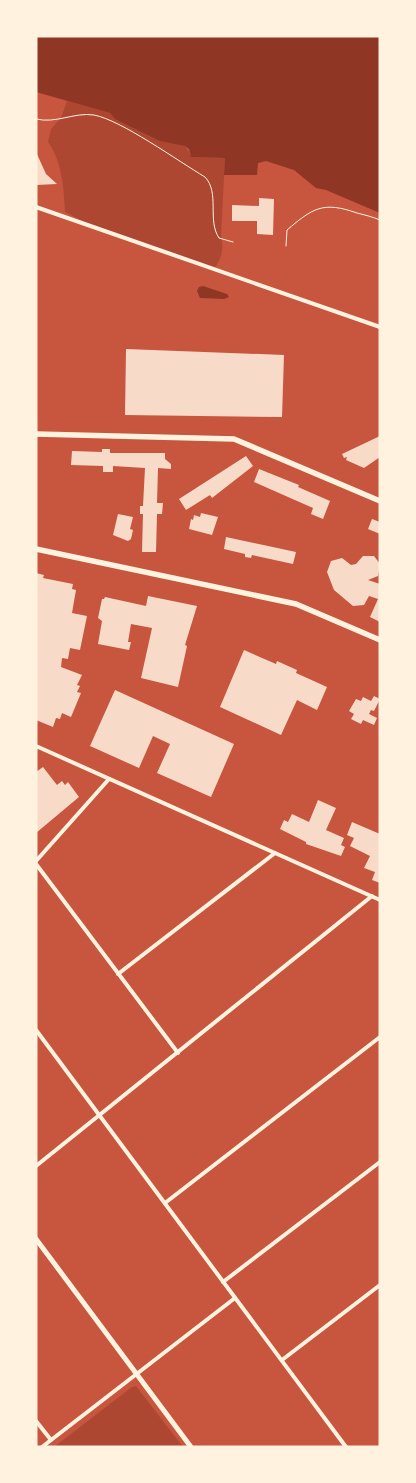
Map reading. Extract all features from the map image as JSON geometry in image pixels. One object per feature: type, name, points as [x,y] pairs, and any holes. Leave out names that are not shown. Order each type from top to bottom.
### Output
[{"type":"main road","points":[[36,434],[234,439],[380,501]]},
{"type":"main road","points":[[36,549],[290,602],[380,640]]},
{"type":"street","points":[[36,207],[380,327]]},
{"type":"street","points":[[36,746],[380,900]]},
{"type":"street","points":[[109,779],[36,862],[178,1053]]},
{"type":"street","points":[[118,974],[275,853]]},
{"type":"street","points":[[36,1166],[101,1117],[372,896]]},
{"type":"street","points":[[36,1030],[346,1447]]},
{"type":"street","points":[[165,1203],[380,1037]]},
{"type":"street","points":[[223,1282],[380,1162]]},
{"type":"street","points":[[36,1239],[190,1447]]},
{"type":"street","points":[[282,1360],[380,1285]]},
{"type":"street","points":[[42,1447],[235,1298]]},
{"type":"street","points":[[36,1421],[51,1440]]},
{"type":"path","points":[[36,119],[49,121],[82,115],[103,118],[205,177],[211,186],[215,231],[220,238],[233,242]]},
{"type":"path","points":[[286,246],[286,230],[306,216],[324,207],[343,207],[380,220]]},
{"type":"shaded area","points":[[36,36],[380,36],[380,213],[326,190],[316,188],[294,170],[266,161],[258,163],[257,175],[224,175],[225,158],[191,157],[189,149],[185,146],[160,141],[115,119],[110,113],[36,92]]},
{"type":"shaded area","points":[[67,101],[110,113],[115,119],[185,146],[192,157],[225,158],[222,249],[221,257],[214,269],[88,224],[65,212],[63,185],[59,166],[48,142],[51,129],[61,118]]},
{"type":"shaded area","points":[[203,286],[227,294],[229,297],[224,299],[200,298],[197,291],[199,287]]},
{"type":"shaded area","points":[[136,1386],[183,1447],[54,1447],[132,1387]]},
{"type":"building","points":[[36,152],[46,174],[57,184],[36,185]]},
{"type":"building","points":[[259,198],[274,199],[273,235],[257,234],[257,221],[232,221],[232,205],[259,206]]},
{"type":"building","points":[[126,349],[284,355],[282,417],[125,415]]},
{"type":"building","points":[[380,436],[380,457],[364,468],[346,460],[347,457],[344,458],[342,454]]},
{"type":"building","points":[[102,449],[110,449],[110,453],[165,453],[165,459],[171,464],[171,469],[158,468],[157,503],[163,503],[162,514],[157,514],[156,552],[142,552],[143,514],[140,514],[140,506],[143,506],[145,468],[113,466],[113,472],[103,472],[103,466],[71,465],[72,451],[102,452]]},
{"type":"building","points":[[246,456],[253,466],[212,498],[210,495],[186,510],[179,499]]},
{"type":"building","points":[[259,469],[299,485],[298,487],[330,501],[323,519],[311,514],[313,508],[254,482]]},
{"type":"building","points":[[201,513],[218,517],[212,535],[189,529],[194,515],[200,517]]},
{"type":"building","points":[[118,514],[133,517],[130,529],[133,530],[131,539],[128,541],[113,535]]},
{"type":"building","points":[[372,519],[380,522],[380,534],[368,529]]},
{"type":"building","points":[[226,537],[296,552],[293,564],[252,555],[251,558],[245,557],[245,554],[224,549]]},
{"type":"building","points":[[363,556],[374,556],[380,564],[378,576],[368,580],[380,584],[380,622],[370,617],[378,599],[369,596],[364,605],[353,606],[334,590],[327,572],[331,561],[342,558],[351,565],[356,564]]},
{"type":"building","points":[[36,573],[44,575],[43,578],[73,584],[72,589],[76,590],[72,613],[87,616],[80,650],[70,648],[68,659],[62,658],[61,667],[82,675],[77,685],[80,686],[77,692],[81,693],[71,717],[62,713],[60,719],[56,718],[53,727],[36,720]]},
{"type":"building","points":[[148,596],[197,606],[185,645],[187,646],[178,687],[141,678],[152,628],[131,624],[128,642],[131,642],[129,650],[98,644],[102,621],[98,618],[102,599],[105,597],[146,606]]},
{"type":"building","points":[[244,650],[276,664],[277,661],[297,670],[296,673],[327,687],[317,710],[297,700],[281,735],[220,707]]},
{"type":"building","points":[[115,690],[234,744],[211,797],[157,773],[170,744],[153,736],[139,768],[90,746]]},
{"type":"building","points":[[374,696],[380,699],[374,711],[371,710],[369,714],[377,718],[374,725],[363,720],[361,724],[351,719],[354,714],[349,711],[356,699],[361,701],[363,697],[371,701]]},
{"type":"building","points":[[43,767],[57,785],[62,781],[65,785],[68,782],[79,797],[36,833],[36,772]]},
{"type":"building","points":[[318,800],[336,808],[326,830],[344,838],[341,845],[345,847],[341,856],[306,844],[306,842],[280,829],[284,820],[288,822],[292,814],[309,822]]},
{"type":"building","points":[[352,822],[380,834],[380,883],[372,880],[375,872],[364,868],[370,856],[350,846],[354,838],[347,835]]}]
